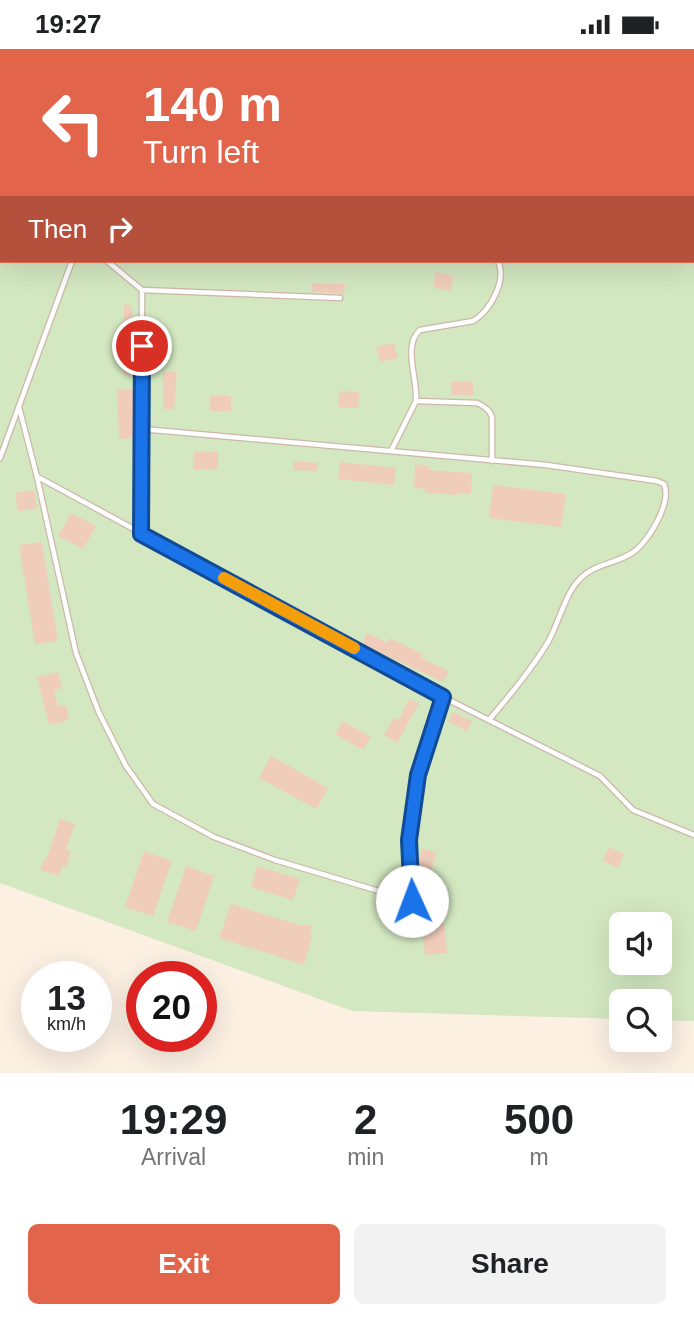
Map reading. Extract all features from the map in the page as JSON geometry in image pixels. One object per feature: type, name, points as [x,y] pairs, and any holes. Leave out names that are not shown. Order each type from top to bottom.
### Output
[{"type":"lane","points":[[0,459],[71,263]]},
{"type":"lane","points":[[109,263],[142,290],[341,298]]},
{"type":"lane","points":[[391,451],[416,401],[411,351],[415,334],[420,330],[473,321],[479,317],[496,292],[500,276],[499,263]]},
{"type":"lane","points":[[141,534],[142,290]]},
{"type":"lane","points":[[416,401],[483,405],[491,412],[492,417],[492,461]]},
{"type":"lane","points":[[19,407],[76,653],[99,713],[126,766],[153,804],[214,837],[275,860],[412,901],[409,840],[418,775],[443,697]]},
{"type":"lane","points":[[142,429],[547,465],[664,484],[667,490],[663,511],[645,541],[634,552],[595,568],[578,581],[536,661],[489,720]]},
{"type":"lane","points":[[37,477],[443,697],[600,776],[633,810],[694,835]]},
{"type":"green space","points":[[0,263],[694,263],[694,1021],[672,1020],[672,989],[609,989],[609,1019],[352,1011],[0,883]]},
{"type":"building","points":[[436,272],[454,276],[450,291],[433,287]]},
{"type":"building","points":[[312,283],[345,284],[344,294],[312,292]]},
{"type":"building","points":[[124,305],[132,305],[133,374],[124,375]]},
{"type":"building","points":[[394,343],[398,358],[380,362],[376,347]]},
{"type":"building","points":[[163,372],[177,372],[174,410],[163,409]]},
{"type":"building","points":[[451,382],[473,382],[473,395],[451,395]]},
{"type":"building","points":[[134,389],[136,438],[119,439],[117,390]]},
{"type":"building","points":[[339,391],[359,392],[358,408],[338,407]]},
{"type":"building","points":[[210,395],[231,396],[231,411],[210,411]]},
{"type":"building","points":[[194,451],[218,452],[218,470],[193,469]]},
{"type":"building","points":[[294,461],[318,463],[317,471],[293,470]]},
{"type":"building","points":[[340,462],[396,468],[394,485],[338,479]]},
{"type":"building","points":[[415,464],[429,466],[429,470],[472,473],[471,494],[425,493],[425,489],[414,488]]},
{"type":"building","points":[[493,485],[566,494],[561,527],[489,518]]},
{"type":"building","points":[[34,490],[37,509],[18,511],[15,493]]},
{"type":"building","points":[[71,513],[96,526],[83,549],[58,536]]},
{"type":"building","points":[[42,542],[58,641],[35,644],[19,545]]},
{"type":"building","points":[[367,633],[388,643],[390,638],[423,654],[421,658],[449,671],[443,682],[362,644]]},
{"type":"building","points":[[58,672],[62,688],[54,690],[58,707],[66,705],[69,720],[49,725],[37,677]]},
{"type":"building","points":[[409,699],[419,703],[397,743],[384,735],[394,717],[399,720]]},
{"type":"building","points":[[453,712],[472,721],[467,731],[448,722]]},
{"type":"building","points":[[343,721],[371,737],[363,750],[335,734]]},
{"type":"building","points":[[271,756],[328,788],[316,809],[259,778]]},
{"type":"building","points":[[60,819],[75,824],[66,849],[71,851],[66,867],[62,866],[59,876],[40,870]]},
{"type":"building","points":[[609,847],[624,854],[618,868],[603,861]]},
{"type":"building","points":[[422,849],[436,852],[431,873],[417,869]]},
{"type":"building","points":[[144,851],[172,861],[153,916],[125,907]]},
{"type":"building","points":[[186,866],[214,876],[196,931],[167,922]]},
{"type":"building","points":[[257,866],[300,879],[293,900],[251,887]]},
{"type":"building","points":[[231,904],[303,926],[312,926],[304,965],[219,938]]},
{"type":"building","points":[[443,913],[447,953],[425,955],[420,916]]},
{"type":"slow traffic","points":[[224,578],[354,648]]},
{"type":"route","points":[[142,346],[141,534],[443,697],[418,775],[409,840],[412,901]]}]
